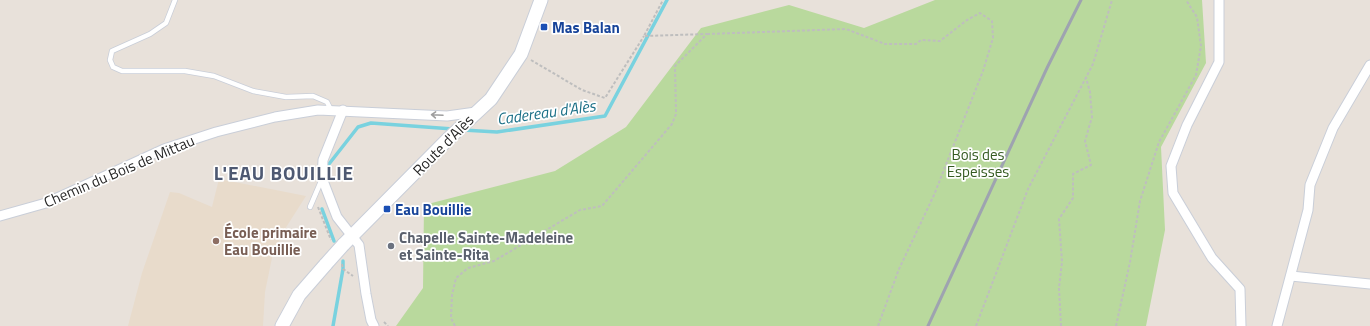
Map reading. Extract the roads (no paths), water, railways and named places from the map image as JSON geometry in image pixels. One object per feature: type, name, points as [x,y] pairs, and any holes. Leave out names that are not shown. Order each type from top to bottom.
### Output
[{"type":"main road","name":"Route d'Alès","points":[[282,326],[299,295],[322,268],[447,140],[491,99],[521,54],[541,0]]},
{"type":"main road","name":"Route d'Alès","points":[[291,326],[322,268]]},
{"type":"street","points":[[1219,0],[1219,62],[1187,125],[1171,166],[1173,193],[1212,258],[1240,289],[1241,326]]},
{"type":"street","points":[[1277,326],[1308,210],[1310,185],[1333,128],[1370,65]]},
{"type":"street","name":"Chemin du Bois de Mittau","points":[[0,216],[46,203],[164,149],[216,132],[275,117],[318,110],[447,116],[476,112]]},
{"type":"street","points":[[343,110],[323,160],[322,178],[347,241],[359,245],[371,320],[374,326]]},
{"type":"street","points":[[1291,276],[1370,284]]},
{"type":"lane","points":[[175,0],[166,24],[150,34],[112,51],[110,60],[113,67],[122,71],[185,71],[214,76],[253,91],[286,96],[313,96],[327,102],[331,110]]},
{"type":"lane","points":[[310,207],[322,178]]},
{"type":"waterway","name":"Cadereau d'Alès","points":[[463,130],[497,132],[605,116],[667,0]]},
{"type":"waterway","name":"Cadereau d'Alès","points":[[329,164],[358,127],[371,123],[453,129]]},
{"type":"waterway","name":"Cadereau d'Alès","points":[[322,209],[334,241]]},
{"type":"waterway","name":"Cadereau d'Alès","points":[[333,326],[343,269],[343,261]]},
{"type":"railway","points":[[928,326],[1047,68],[1081,0]]},
{"type":"place","name":"Mas Balan","points":[[544,27]]},
{"type":"place","name":"Eau Bouillie","points":[[387,209]]},
{"type":"place","name":"École primaire Eau Bouillie","points":[[216,241]]},
{"type":"place","name":"Chapelle Sainte-Madeleine et Sainte-Rita","points":[[391,246]]},
{"type":"district","name":"L'EAU BOUILLIE","points":[[284,172]]},
{"type":"park label","name":"Bois des Espeisses","points":[[978,162]]}]
